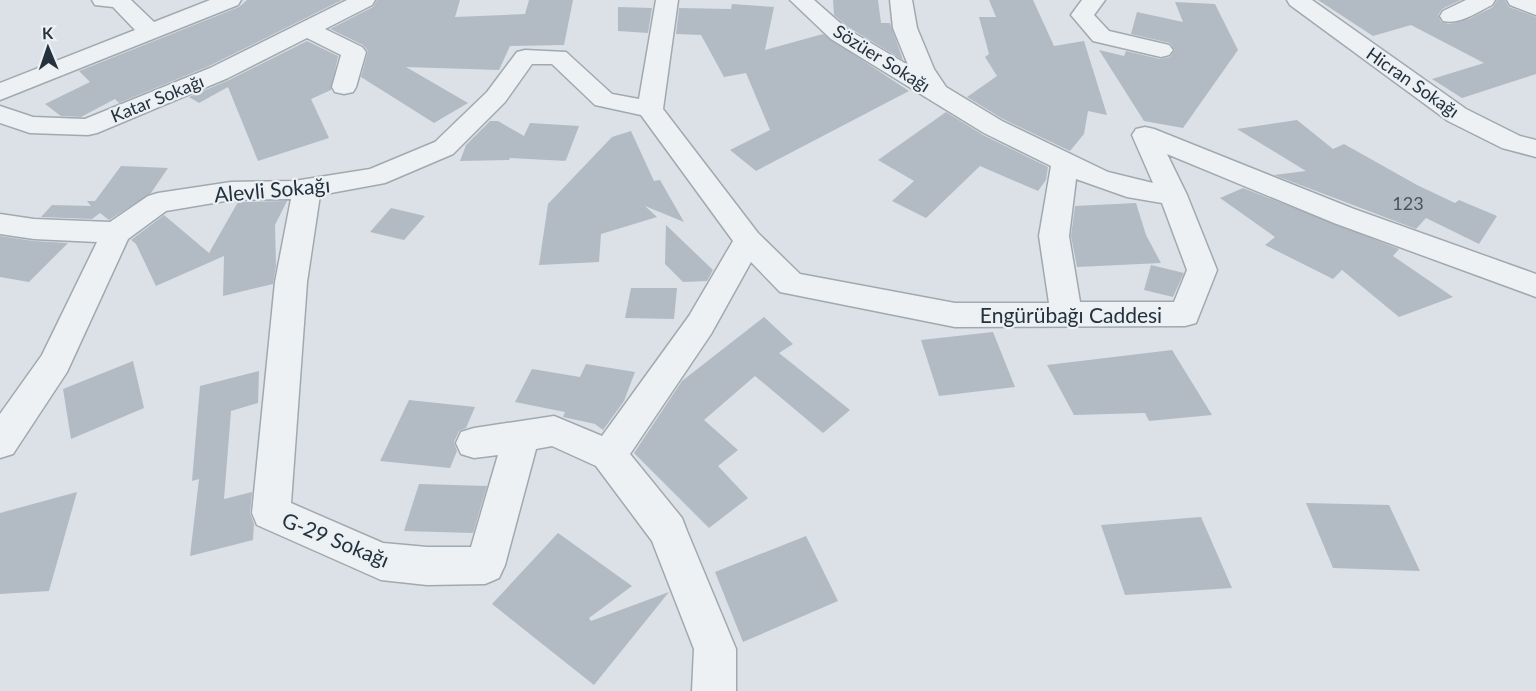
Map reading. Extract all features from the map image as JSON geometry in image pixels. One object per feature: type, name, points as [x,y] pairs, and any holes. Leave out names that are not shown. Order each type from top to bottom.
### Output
[{"type":"street","points":[[103,0],[119,0],[151,32]]},
{"type":"street","points":[[0,92],[230,0]]},
{"type":"street","name":"Katar Sokağı","points":[[0,114],[30,125],[88,127],[219,73],[364,0]]},
{"type":"street","points":[[650,110],[667,0]]},
{"type":"street","name":"Sözüer Sokağı","points":[[801,0],[839,34],[993,127],[1098,178],[1127,187],[1173,195]]},
{"type":"street","points":[[901,0],[905,28],[922,69],[936,92]]},
{"type":"street","points":[[1094,0],[1082,15],[1101,36],[1161,50]]},
{"type":"street","name":"Hicran Sokağı","points":[[1298,0],[1456,115],[1511,142],[1536,149]]},
{"type":"street","points":[[1451,16],[1484,0]]},
{"type":"street","points":[[1518,0],[1536,8]]},
{"type":"street","points":[[307,29],[354,52],[344,87]]},
{"type":"street","name":"Alevli Sokağı","points":[[0,443],[55,363],[116,233],[158,203],[231,191],[307,188],[375,177],[444,148],[496,97],[525,57],[558,57],[604,100],[650,110]]},
{"type":"street","name":"Engürübağı Caddesi","points":[[650,110],[748,240],[791,284],[955,315],[1185,314],[1202,270],[1173,195],[1145,135],[1344,216],[1536,286]]},
{"type":"street","points":[[1065,162],[1054,236],[1066,313]]},
{"type":"street","name":"G-29 Sokağı","points":[[307,188],[290,293],[271,513],[381,561],[427,566],[485,565],[522,436]]},
{"type":"street","points":[[0,225],[116,233]]},
{"type":"street","points":[[609,455],[700,325],[748,240]]},
{"type":"street","points":[[474,443],[554,431],[609,455],[669,531],[715,650],[714,691]]},
{"type":"building","points":[[247,0],[342,0],[209,66],[119,103],[115,99],[81,117],[61,116],[45,104],[90,82],[79,71],[239,7]]},
{"type":"building","points":[[377,0],[460,0],[455,17],[525,14],[529,0],[573,0],[564,45],[510,46],[499,70],[406,67],[468,103],[434,123],[361,77],[368,51],[363,45],[330,29],[373,7]]},
{"type":"building","points":[[833,0],[878,0],[881,23],[890,23],[903,60],[848,27],[834,15]]},
{"type":"building","points":[[989,0],[1033,0],[1054,46],[1084,41],[1107,115],[1088,111],[1084,134],[1070,151],[1003,119],[967,97],[997,76],[985,57],[989,54],[979,17],[996,17]]},
{"type":"building","points":[[1318,0],[1461,0],[1442,9],[1438,15],[1441,22],[1449,24],[1469,19],[1493,7],[1497,0],[1505,0],[1509,7],[1536,17],[1536,74],[1462,98],[1432,79],[1484,63],[1411,25],[1373,36]]},
{"type":"building","points":[[1175,2],[1215,4],[1238,50],[1183,128],[1144,121],[1099,50],[1124,56],[1126,51],[1160,59],[1170,57],[1175,50],[1170,43],[1131,34],[1137,12],[1183,22]]},
{"type":"building","points":[[732,4],[774,7],[765,50],[823,34],[909,91],[756,171],[730,150],[770,130],[746,73],[724,77],[701,35],[676,34],[679,8],[731,9]]},
{"type":"building","points":[[618,7],[652,8],[648,33],[618,31]]},
{"type":"building","points":[[307,41],[338,56],[331,90],[311,99],[329,138],[258,161],[228,87],[199,103],[189,97],[229,80]]},
{"type":"building","points":[[946,112],[983,135],[1048,167],[1046,180],[1038,191],[980,166],[926,218],[892,201],[914,181],[878,160]]},
{"type":"building","points":[[1297,120],[1333,149],[1344,144],[1417,185],[1455,203],[1459,200],[1497,216],[1479,244],[1426,218],[1416,229],[1274,175],[1306,171],[1237,129]]},
{"type":"building","points":[[490,121],[498,121],[524,136],[530,123],[579,126],[566,160],[564,160],[567,161],[510,158],[509,160],[460,161],[466,145]]},
{"type":"building","points":[[631,131],[654,181],[660,180],[684,222],[645,206],[657,217],[601,234],[599,262],[539,265],[548,204],[612,137]]},
{"type":"building","points":[[121,166],[168,168],[151,193],[109,220],[100,213],[92,219],[41,217],[52,205],[91,206],[87,201],[95,201]]},
{"type":"building","points":[[1243,188],[1399,249],[1393,256],[1453,297],[1399,317],[1342,270],[1333,279],[1265,245],[1275,237],[1220,198]]},
{"type":"building","points":[[287,201],[275,225],[276,266],[273,284],[223,296],[224,256],[156,286],[136,244],[131,240],[164,215],[209,253],[238,202]]},
{"type":"building","points":[[1136,203],[1146,235],[1161,263],[1077,267],[1071,236],[1075,206]]},
{"type":"building","points":[[391,208],[425,216],[404,240],[370,232]]},
{"type":"building","points":[[666,225],[713,270],[707,281],[683,282],[665,264]]},
{"type":"building","points":[[0,236],[68,243],[29,282],[0,277]]},
{"type":"building","points":[[1151,265],[1184,273],[1173,297],[1144,290]]},
{"type":"building","points":[[631,288],[677,288],[674,319],[625,318]]},
{"type":"building","points":[[764,317],[793,344],[779,353],[850,410],[823,433],[755,376],[704,420],[738,450],[718,466],[748,498],[709,528],[634,453],[682,381]]},
{"type":"building","points":[[993,332],[1015,387],[939,396],[921,340]]},
{"type":"building","points":[[1172,350],[1212,415],[1149,421],[1145,413],[1074,415],[1047,365]]},
{"type":"building","points":[[133,361],[144,408],[71,439],[63,389]]},
{"type":"building","points":[[586,364],[635,372],[624,401],[603,430],[595,424],[563,417],[565,412],[515,402],[532,369],[580,377]]},
{"type":"building","points":[[259,371],[258,403],[231,411],[224,499],[252,492],[250,513],[254,524],[253,540],[190,556],[199,479],[192,481],[200,386]]},
{"type":"building","points":[[409,400],[475,407],[466,428],[459,431],[454,442],[457,451],[450,468],[380,461]]},
{"type":"building","points":[[419,484],[487,486],[473,533],[404,531]]},
{"type":"building","points":[[77,492],[49,591],[0,594],[0,513]]},
{"type":"building","points":[[1306,503],[1389,505],[1420,571],[1333,568]]},
{"type":"building","points":[[1201,517],[1232,588],[1125,595],[1101,525]]},
{"type":"building","points":[[558,533],[632,586],[589,618],[591,621],[669,592],[594,685],[492,604]]},
{"type":"building","points":[[806,536],[838,601],[743,642],[715,572]]}]
